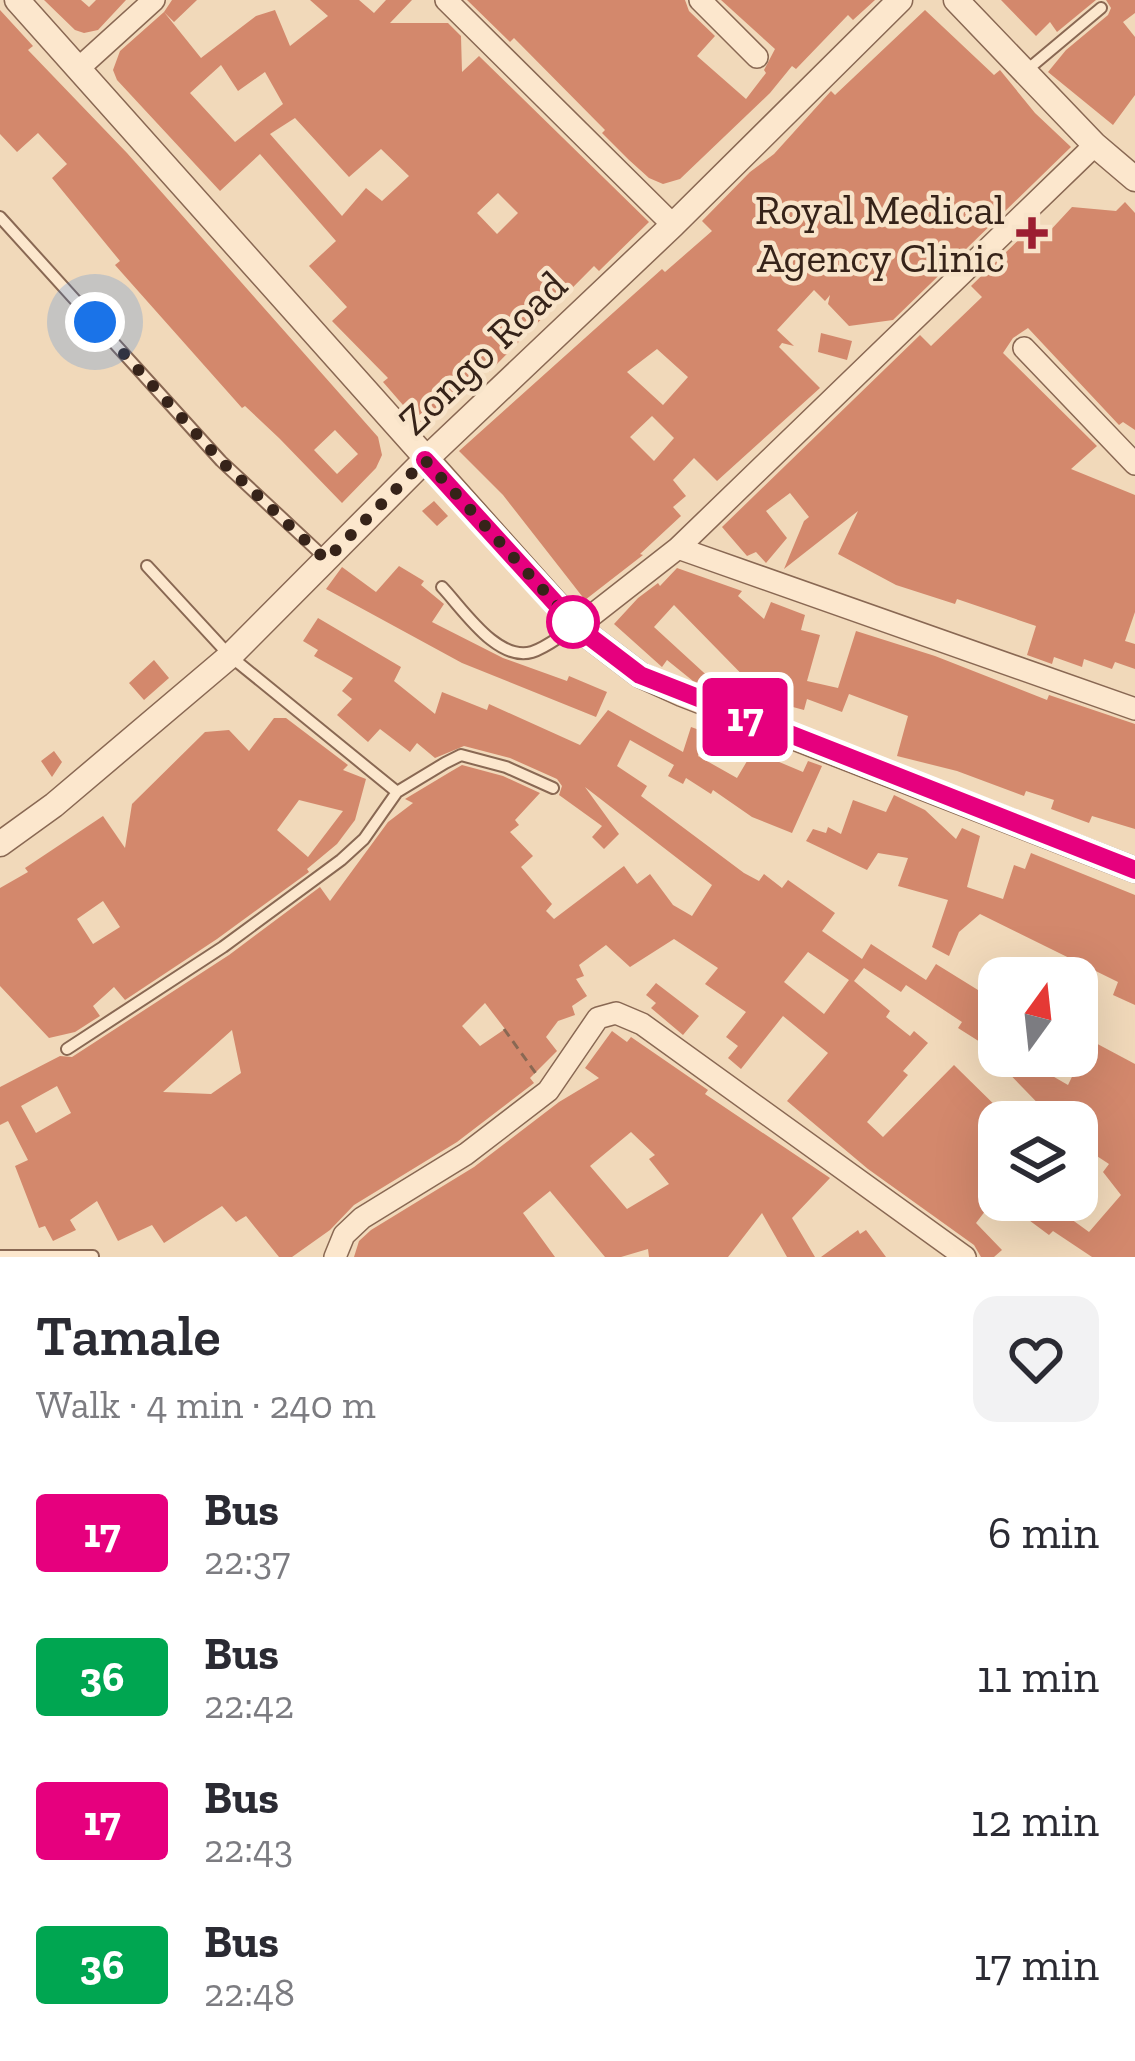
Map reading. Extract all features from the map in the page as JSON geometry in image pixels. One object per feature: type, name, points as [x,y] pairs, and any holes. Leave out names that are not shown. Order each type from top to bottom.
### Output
[{"type":"street","points":[[17,0],[577,627],[640,675],[682,694],[1135,870]]},
{"type":"street","points":[[79,68],[154,0]]},
{"type":"street","points":[[446,0],[673,225]]},
{"type":"street","points":[[700,0],[757,57]]},
{"type":"street","name":"Zongo Road","points":[[0,844],[54,805],[230,656],[425,460],[673,225],[900,0]]},
{"type":"street","points":[[956,0],[1095,145],[1133,175]]},
{"type":"street","points":[[577,627],[679,548],[1095,145]]},
{"type":"street","points":[[1024,348],[1135,464]]},
{"type":"street","points":[[679,548],[1135,710]]},
{"type":"street","points":[[335,1257],[344,1235],[362,1218],[466,1154],[548,1091],[598,1018],[616,1013],[628,1015],[965,1257]]},
{"type":"lane","points":[[1027,70],[1101,8]]},
{"type":"lane","points":[[0,217],[221,461],[326,560]]},
{"type":"lane","points":[[147,566],[230,656],[397,792]]},
{"type":"lane","points":[[442,587],[498,646],[515,652],[532,652],[577,627]]},
{"type":"lane","points":[[67,1049],[186,973],[341,860],[364,839],[397,792],[461,755],[506,766],[553,788]]},
{"type":"lane","points":[[0,1256],[93,1256]]},
{"type":"path","points":[[504,1029],[548,1091]]},
{"type":"building","points":[[44,0],[81,0],[89,7],[96,0],[126,0],[98,30],[84,33]]},
{"type":"building","points":[[172,0],[197,0],[174,22],[164,12]]},
{"type":"building","points":[[310,0],[359,0],[374,13],[386,0],[412,0],[390,23],[448,23],[461,36],[462,72],[479,56],[649,222],[599,271],[594,266],[489,372],[487,369],[423,428],[383,382],[388,378],[332,321],[347,307],[309,266],[336,241],[260,154],[220,191],[117,80],[113,70],[120,51],[164,12],[201,58],[256,16],[275,10],[290,46],[328,16]],"holes":[[[221,65],[238,91],[265,72],[283,104],[235,142],[190,93]],[[295,118],[349,177],[381,149],[409,176],[382,201],[366,188],[342,216],[270,134]],[[498,193],[518,213],[497,234],[477,213]]]},
{"type":"building","points":[[467,0],[685,0],[689,11],[715,36],[697,56],[746,99],[766,73],[775,49],[721,0],[875,0],[853,20],[848,15],[796,69],[792,66],[680,179],[663,184],[629,160],[514,38],[510,42]]},
{"type":"building","points":[[1001,0],[1096,0],[1057,32],[1050,22],[1036,36]]},
{"type":"building","points":[[1106,0],[1135,0],[1135,13],[1123,22],[1135,37],[1135,95],[1113,125],[1048,72],[1108,15],[1111,8]]},
{"type":"building","points":[[0,10],[33,46],[28,50],[127,153],[378,437],[382,455],[376,468],[342,503],[279,438],[242,408],[115,265],[120,261],[52,178],[67,164],[38,133],[17,152],[0,134]],"holes":[[[335,430],[358,454],[337,474],[314,450]]]},
{"type":"building","points":[[925,10],[994,75],[1000,70],[1071,147],[893,320],[849,326],[828,304],[830,295],[825,301],[814,290],[777,330],[794,346],[782,343],[779,347],[820,388],[717,481],[694,458],[673,480],[686,496],[673,507],[681,516],[643,555],[585,600],[503,495],[459,451],[662,269],[665,272],[712,231],[702,221],[774,154],[831,91],[835,95]],"holes":[[[657,349],[688,377],[663,405],[627,372]],[[652,416],[674,438],[654,461],[630,437]]]},
{"type":"building","points":[[1125,202],[1135,213],[1135,430],[1123,422],[1119,425],[1028,328],[1003,353],[1097,446],[1071,469],[1135,495],[1135,612],[1125,641],[1135,644],[1135,669],[1115,662],[1112,669],[1084,659],[1082,667],[1054,657],[1052,664],[1027,655],[1036,626],[957,599],[955,604],[896,585],[838,554],[858,511],[784,569],[809,517],[790,493],[766,511],[787,538],[766,563],[756,552],[747,556],[722,527],[920,335],[931,346],[982,297],[971,286],[1035,224],[1046,235],[1072,207],[1116,211]]},
{"type":"building","points":[[821,333],[852,341],[847,360],[818,352]]},
{"type":"building","points":[[434,501],[448,516],[437,526],[422,511]]},
{"type":"building","points":[[399,566],[424,581],[421,585],[444,604],[432,622],[503,658],[607,692],[596,717],[462,663],[326,589],[342,567],[376,592]]},
{"type":"building","points":[[677,568],[742,591],[738,596],[764,619],[771,602],[805,615],[801,630],[820,635],[807,681],[838,688],[856,631],[1047,700],[1049,695],[1135,724],[1135,829],[1092,816],[1089,823],[1051,809],[1054,800],[1026,791],[1024,796],[957,771],[897,756],[908,716],[849,694],[842,712],[807,699],[804,710],[767,700],[674,605],[654,627],[714,682],[710,687],[693,681],[667,660],[662,667],[614,624]]},
{"type":"building","points":[[318,618],[401,667],[394,681],[435,714],[442,692],[487,710],[489,704],[580,745],[608,710],[683,752],[691,727],[705,732],[698,756],[737,778],[753,751],[803,772],[808,761],[822,766],[792,833],[752,817],[713,790],[711,794],[686,778],[683,784],[668,776],[674,765],[630,740],[617,766],[647,786],[641,796],[744,873],[759,881],[764,874],[782,888],[788,880],[835,913],[822,931],[862,959],[871,944],[926,980],[936,964],[978,990],[978,1041],[958,1028],[962,1022],[906,985],[901,992],[864,968],[854,981],[890,1011],[886,1017],[928,1043],[903,1071],[908,1075],[867,1122],[883,1137],[954,1065],[991,1101],[978,1101],[976,1223],[1002,1250],[994,1257],[981,1257],[974,1245],[868,1169],[787,1101],[828,1053],[783,1016],[741,1069],[728,1058],[738,1046],[726,1037],[746,1012],[705,984],[718,968],[674,939],[630,967],[606,945],[579,965],[584,976],[576,979],[587,996],[572,1006],[575,1015],[558,1021],[546,1037],[557,1051],[530,1078],[534,1083],[457,1142],[354,1205],[330,1230],[292,1257],[279,1257],[246,1216],[236,1222],[222,1206],[164,1243],[152,1225],[118,1241],[97,1201],[70,1220],[76,1230],[53,1241],[45,1226],[39,1228],[15,1166],[28,1160],[8,1121],[0,1125],[0,1087],[60,1056],[72,1057],[229,955],[320,887],[330,901],[388,822],[413,803],[405,799],[462,765],[540,793],[510,832],[533,856],[521,867],[552,904],[546,911],[554,919],[624,866],[637,884],[650,874],[673,905],[692,916],[712,885],[585,787],[619,834],[604,849],[592,837],[602,826],[559,795],[562,786],[557,779],[510,758],[464,746],[435,758],[417,743],[410,752],[380,729],[368,742],[337,715],[352,699],[342,691],[353,678],[314,656],[318,650],[303,641]],"holes":[[[808,952],[849,980],[824,1014],[784,982]],[[485,1003],[505,1029],[480,1046],[462,1026]],[[232,1030],[241,1073],[211,1094],[163,1092]],[[57,1086],[71,1113],[36,1133],[21,1106]]]},
{"type":"building","points":[[154,660],[169,678],[144,700],[129,683]]},
{"type":"building","points":[[274,718],[286,718],[348,765],[343,770],[366,779],[355,820],[309,872],[217,939],[125,1000],[114,987],[93,1006],[100,1016],[75,1032],[49,1038],[0,986],[0,888],[103,816],[125,848],[132,804],[205,732],[229,730],[249,751]],"holes":[[[299,800],[343,811],[308,857],[277,830]],[[103,901],[120,927],[93,944],[77,919]]]},
{"type":"building","points":[[54,751],[62,762],[52,777],[41,761]]},
{"type":"building","points":[[894,795],[925,810],[956,839],[962,828],[980,836],[967,887],[1003,899],[1014,865],[1025,869],[1031,853],[1135,895],[1135,1005],[1113,995],[1118,982],[1098,972],[1098,957],[1067,957],[980,914],[959,932],[949,956],[932,947],[948,900],[898,886],[908,858],[878,853],[867,870],[806,841],[813,829],[826,833],[828,827],[841,834],[853,800],[886,812]]},
{"type":"building","points":[[656,983],[699,1016],[683,1035],[651,1008],[656,1003],[646,995]]},
{"type":"building","points":[[612,1031],[627,1042],[631,1037],[708,1090],[705,1094],[830,1178],[792,1218],[815,1257],[787,1257],[762,1213],[728,1257],[649,1257],[648,1249],[605,1257],[550,1191],[523,1213],[555,1257],[354,1257],[359,1241],[371,1230],[474,1167],[559,1102],[599,1078],[585,1068]],"holes":[[[631,1132],[655,1155],[649,1159],[669,1184],[627,1209],[590,1166]]]},
{"type":"building","points":[[1098,1044],[1135,1064],[1135,1257],[1092,1257],[1030,1221],[1074,1221],[1089,1232],[1121,1195],[1103,1172],[1109,1164],[1098,1157],[1098,1101],[1036,1101],[1012,1077],[1054,1077],[1068,1085],[1072,1077],[1098,1077]]},
{"type":"building","points":[[858,1230],[860,1234],[866,1230],[886,1257],[821,1257]]},
{"type":"bus line","name":"17","points":[[425,460],[577,627],[640,675],[1135,870]]},
{"type":"place","name":"Royal Medical Agency Clinic","points":[[1032,233]]},
{"type":"route","points":[[95,322],[221,461],[326,560],[425,460],[577,627],[573,622]]}]
